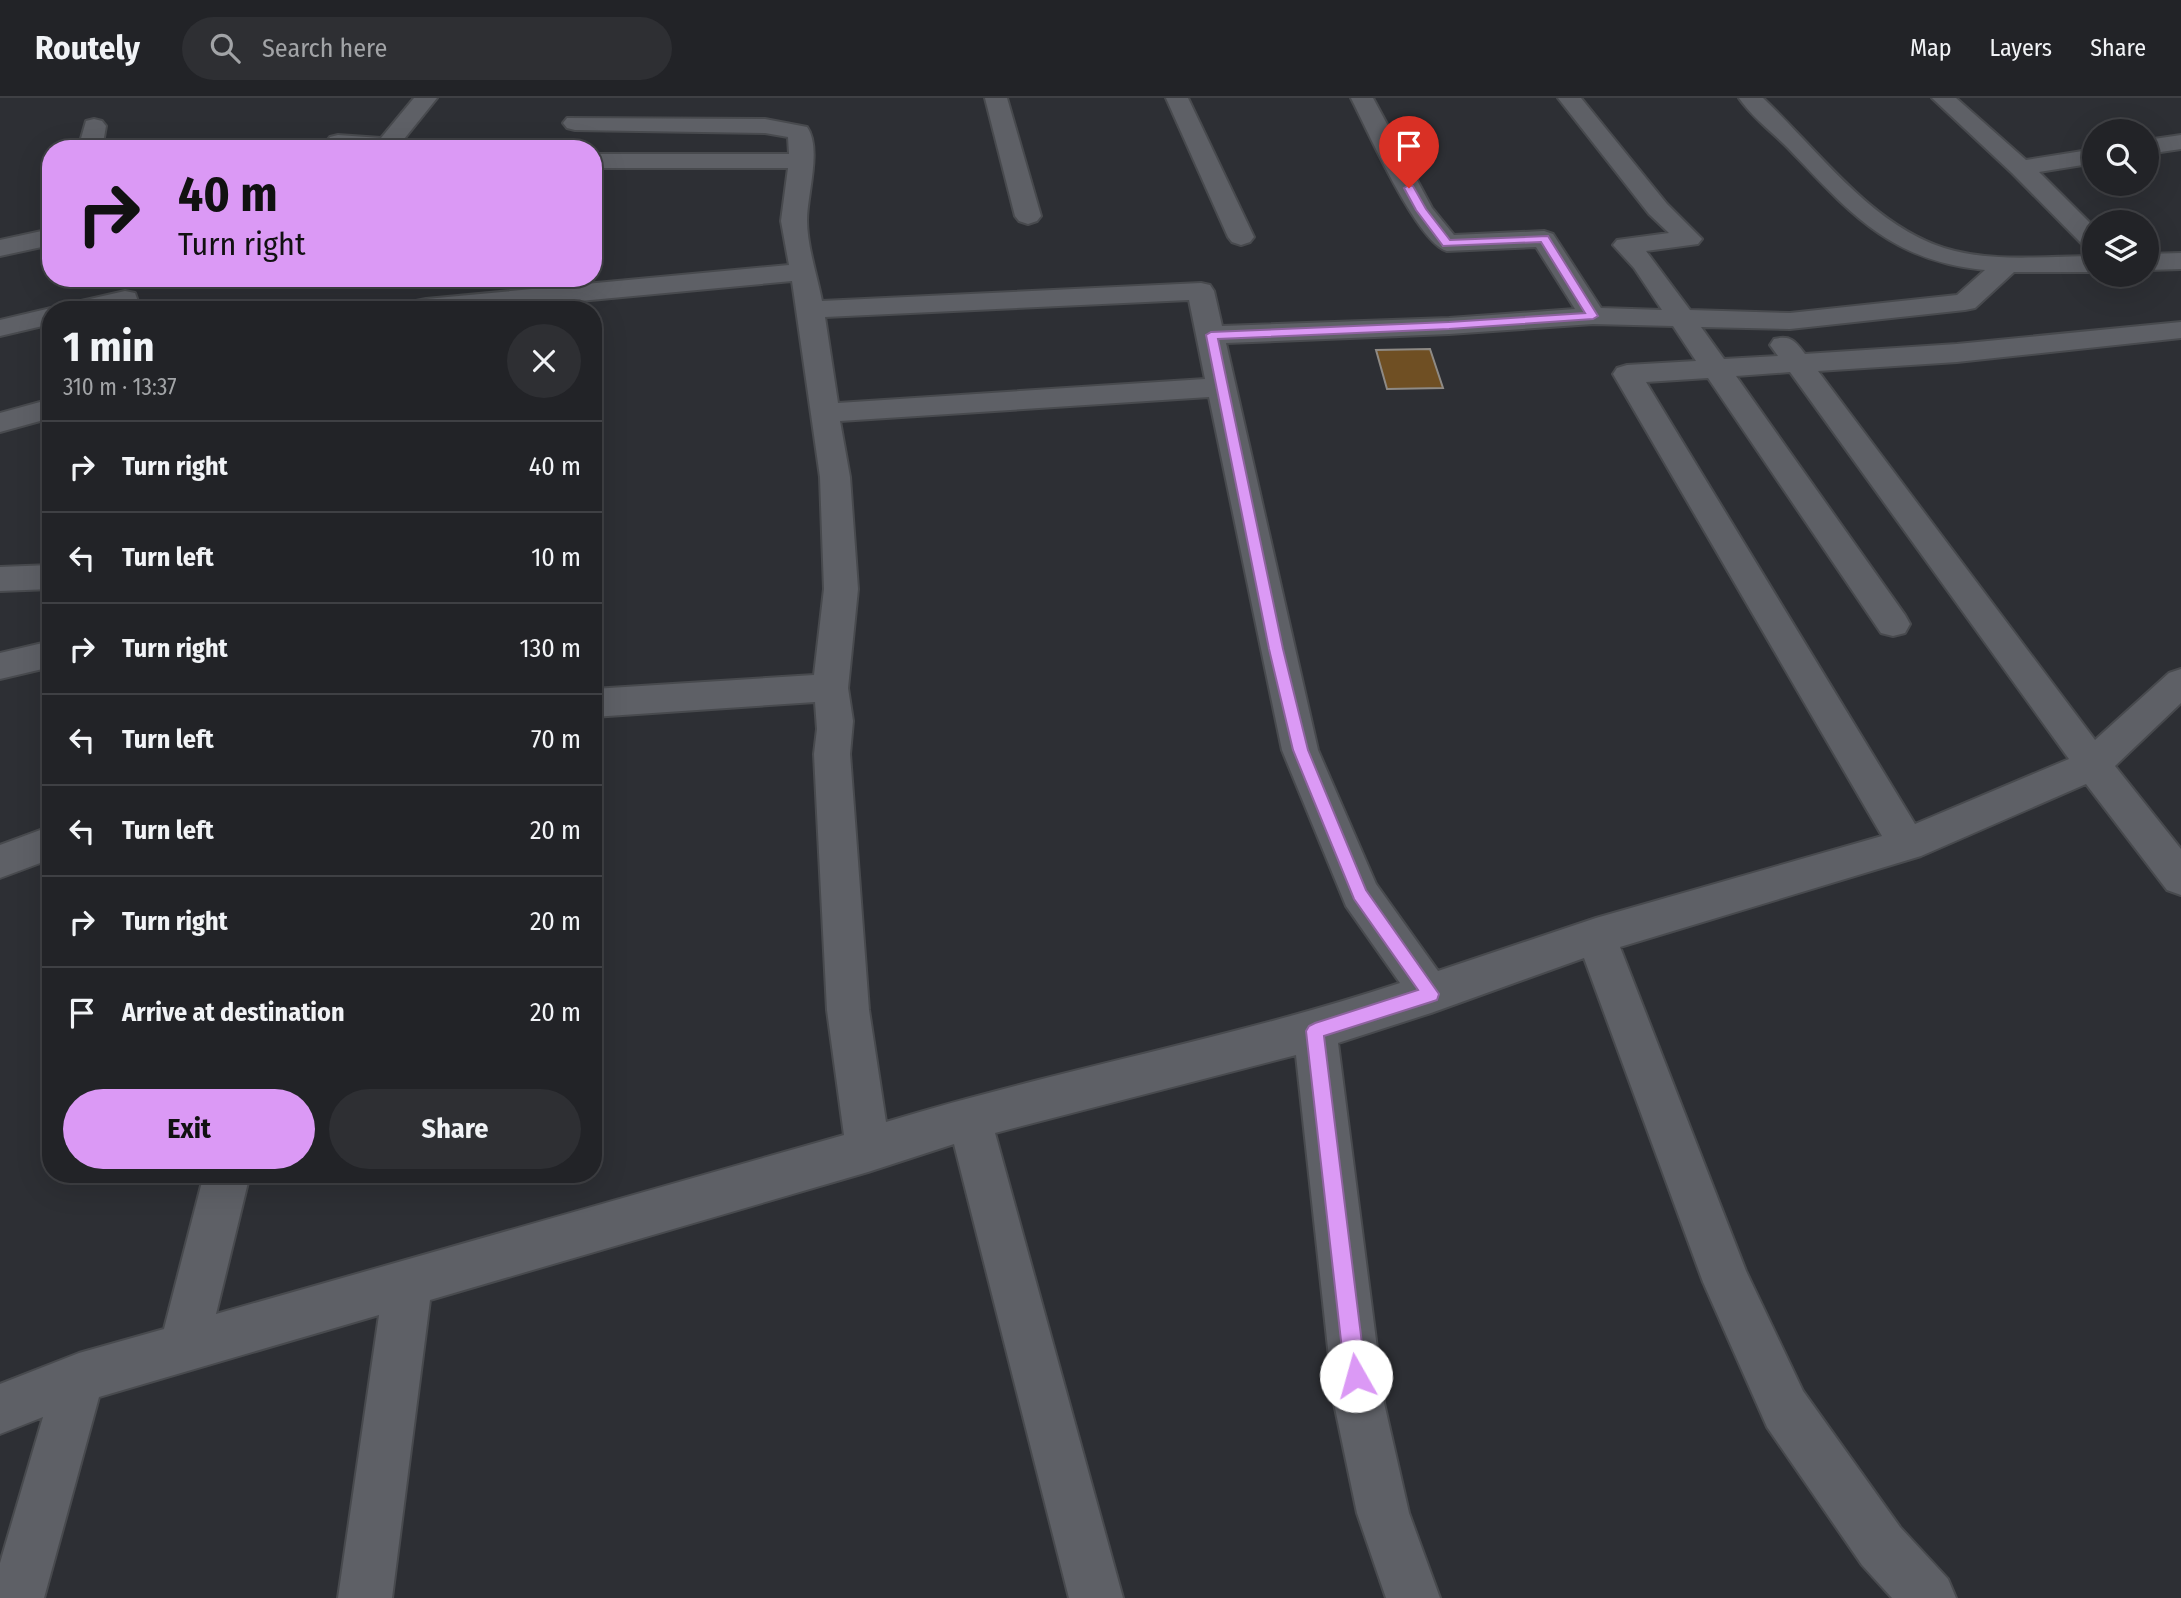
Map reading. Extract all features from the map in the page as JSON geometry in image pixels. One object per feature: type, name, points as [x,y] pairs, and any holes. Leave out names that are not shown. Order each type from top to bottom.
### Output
[{"type":"street","points":[[391,140],[426,98]]},
{"type":"street","points":[[587,98],[569,132],[786,128],[799,132],[801,161],[794,221],[835,477],[841,589],[830,688],[835,708],[836,732],[832,754],[848,1010],[868,1150]]},
{"type":"street","points":[[996,98],[1028,216]]},
{"type":"street","points":[[1177,98],[1241,237]]},
{"type":"street","points":[[1362,98],[1421,210],[1447,243],[1544,239],[1593,316]]},
{"type":"street","points":[[1569,98],[1658,209],[1689,239],[1626,244],[1643,263],[1681,317],[1893,624]]},
{"type":"street","points":[[1750,98],[1876,222],[1917,247],[1955,259],[2006,265],[2082,264]]},
{"type":"street","points":[[1943,98],[2021,168],[2082,230]]},
{"type":"street","points":[[2162,145],[2181,166]]},
{"type":"street","points":[[2021,168],[2082,158]]},
{"type":"street","points":[[602,161],[801,161]]},
{"type":"street","points":[[0,248],[42,239]]},
{"type":"street","points":[[2159,262],[2181,261]]},
{"type":"street","points":[[1211,335],[1449,326],[1593,316],[1790,321],[1965,302],[2006,265]]},
{"type":"street","points":[[499,301],[803,272]]},
{"type":"street","points":[[810,310],[1201,291],[1300,750],[1360,894],[1431,994]]},
{"type":"street","points":[[0,328],[42,318]]},
{"type":"street","points":[[1765,321],[2093,765],[2181,878]]},
{"type":"street","points":[[1907,845],[1627,374],[1796,361],[1956,353],[2181,330]]},
{"type":"street","points":[[824,413],[1222,387]]},
{"type":"street","points":[[0,423],[42,411]]},
{"type":"street","points":[[0,579],[42,577]]},
{"type":"street","points":[[0,666],[42,656]]},
{"type":"street","points":[[0,1409],[79,1378],[868,1150],[969,1118],[1315,1031],[1431,994],[1596,936],[1907,845],[2093,765],[2181,682]]},
{"type":"street","points":[[602,702],[830,688]]},
{"type":"street","points":[[0,862],[42,846]]},
{"type":"street","points":[[1596,936],[1727,1282],[1785,1409],[1881,1546],[1929,1598]]},
{"type":"street","points":[[1315,1031],[1359,1403],[1383,1513],[1413,1598]]},
{"type":"street","points":[[969,1118],[1096,1598]]},
{"type":"street","points":[[184,1347],[225,1183]]},
{"type":"street","points":[[365,1598],[408,1282]]},
{"type":"street","points":[[17,1598],[79,1378]]},
{"type":"building","points":[[1430,349],[1443,388],[1387,389],[1376,350]]},
{"type":"route","points":[[1356,1376],[1315,1031],[1431,994],[1360,894],[1300,750],[1276,649],[1211,335],[1449,326],[1593,316],[1544,239],[1447,243],[1421,210],[1409,188]]}]
